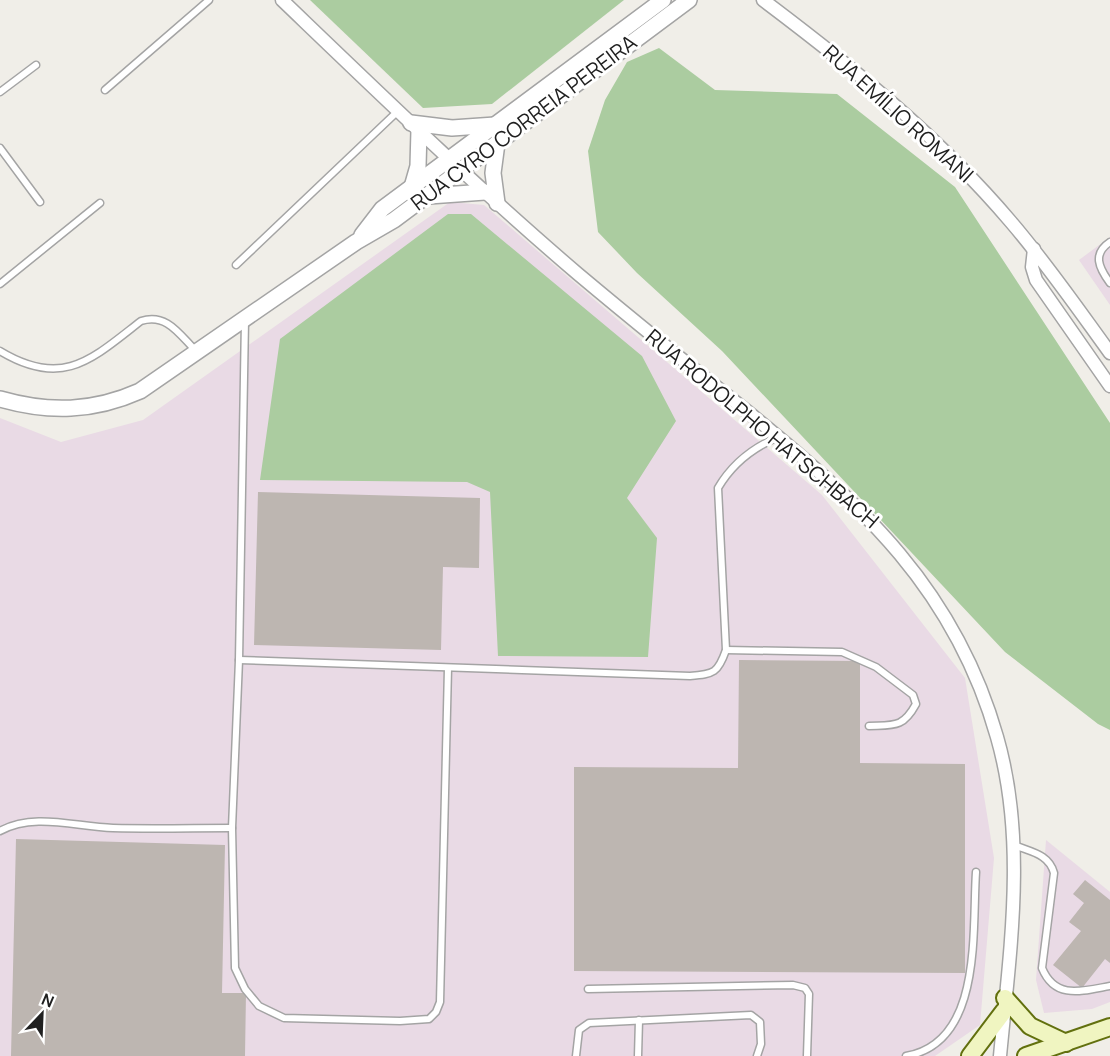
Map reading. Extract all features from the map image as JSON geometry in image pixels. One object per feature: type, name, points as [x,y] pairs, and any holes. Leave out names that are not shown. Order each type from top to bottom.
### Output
[{"type":"main road","points":[[970,1056],[1004,1005],[1030,1026],[1052,1039],[1066,1043]]},
{"type":"main road","points":[[1026,1056],[1110,1027]]},
{"type":"street","name":"RUA RODOLPHO HATSCHBACH","points":[[282,0],[460,171],[602,294],[778,437],[844,494],[893,543],[951,625],[977,677],[997,735],[1006,779],[1014,845],[1014,886],[1000,1056]]},
{"type":"street","name":"RUA CYRO CORREIA PEREIRA","points":[[356,242],[382,209],[663,0]]},
{"type":"street","name":"RUA CYRO CORREIA PEREIRA","points":[[0,399],[57,410],[79,409],[102,405],[140,391],[356,242],[394,220],[689,0]]},
{"type":"street","name":"RUA EMÍLIO ROMANI","points":[[763,0],[837,57],[929,135],[1034,249],[1110,353]]},
{"type":"street","points":[[412,187],[418,166],[415,126],[452,128],[495,125]]},
{"type":"street","points":[[497,143],[493,173],[498,203]]},
{"type":"street","points":[[426,196],[485,192]]},
{"type":"street","points":[[1034,249],[1032,267],[1036,280],[1110,386]]},
{"type":"lane","points":[[105,90],[209,0]]},
{"type":"lane","points":[[0,92],[36,65]]},
{"type":"lane","points":[[236,265],[398,111]]},
{"type":"lane","points":[[0,148],[40,202]]},
{"type":"lane","points":[[0,284],[100,203]]},
{"type":"lane","points":[[1110,242],[1102,248],[1098,258],[1099,268],[1110,283]]},
{"type":"lane","points":[[0,351],[47,368],[68,368],[88,361],[141,321],[151,318],[168,321],[198,352]]},
{"type":"lane","points":[[245,320],[239,660],[232,828],[235,968],[245,989],[259,1006],[284,1018],[400,1021],[429,1019],[436,1012],[440,1002],[448,668]]},
{"type":"lane","points":[[239,660],[690,676],[710,674],[720,667],[726,650],[718,488],[728,471],[760,445],[778,437]]},
{"type":"lane","points":[[726,650],[842,652],[876,667],[913,695],[916,705],[910,717],[899,725],[869,726]]},
{"type":"lane","points":[[0,831],[11,824],[35,821],[111,828],[232,828]]},
{"type":"lane","points":[[1014,845],[1044,857],[1051,863],[1054,873],[1042,968],[1047,981],[1058,989],[1076,991],[1110,986]]},
{"type":"lane","points":[[906,1056],[923,1053],[941,1041],[962,1008],[970,977],[976,872]]},
{"type":"lane","points":[[588,989],[793,985],[805,988],[809,994],[807,1056]]},
{"type":"lane","points":[[576,1056],[579,1030],[583,1025],[751,1015],[760,1022],[761,1044],[757,1056]]},
{"type":"lane","points":[[638,1056],[639,1020]]},
{"type":"shaded area","points":[[450,202],[484,205],[822,495],[965,678],[994,858],[980,1025],[935,1056],[0,1056],[0,418],[61,442],[143,420]]},
{"type":"shaded area","points":[[1110,237],[1110,305],[1079,260]]},
{"type":"shaded area","points":[[1046,840],[1110,892],[1110,1002],[1092,1009],[1044,1013],[1036,980]]},
{"type":"green space","points":[[310,0],[624,0],[492,104],[423,108]]},
{"type":"green space","points":[[659,48],[715,90],[837,94],[955,187],[1110,423],[1110,730],[1098,724],[1005,652],[722,351],[637,273],[598,232],[588,151],[605,100],[627,62]]},
{"type":"green space","points":[[448,214],[471,214],[642,356],[676,421],[627,498],[657,538],[648,657],[498,656],[490,492],[467,482],[260,480],[280,339]]},
{"type":"building","points":[[258,492],[480,498],[479,568],[443,567],[441,650],[254,645]]},
{"type":"building","points":[[739,660],[860,661],[860,763],[965,764],[965,973],[574,971],[574,767],[738,768]]},
{"type":"building","points":[[16,839],[225,845],[222,993],[246,993],[245,1056],[11,1056]]},
{"type":"building","points":[[1085,880],[1110,900],[1110,963],[1105,959],[1082,988],[1053,965],[1081,931],[1069,922],[1084,903],[1073,894]]}]
